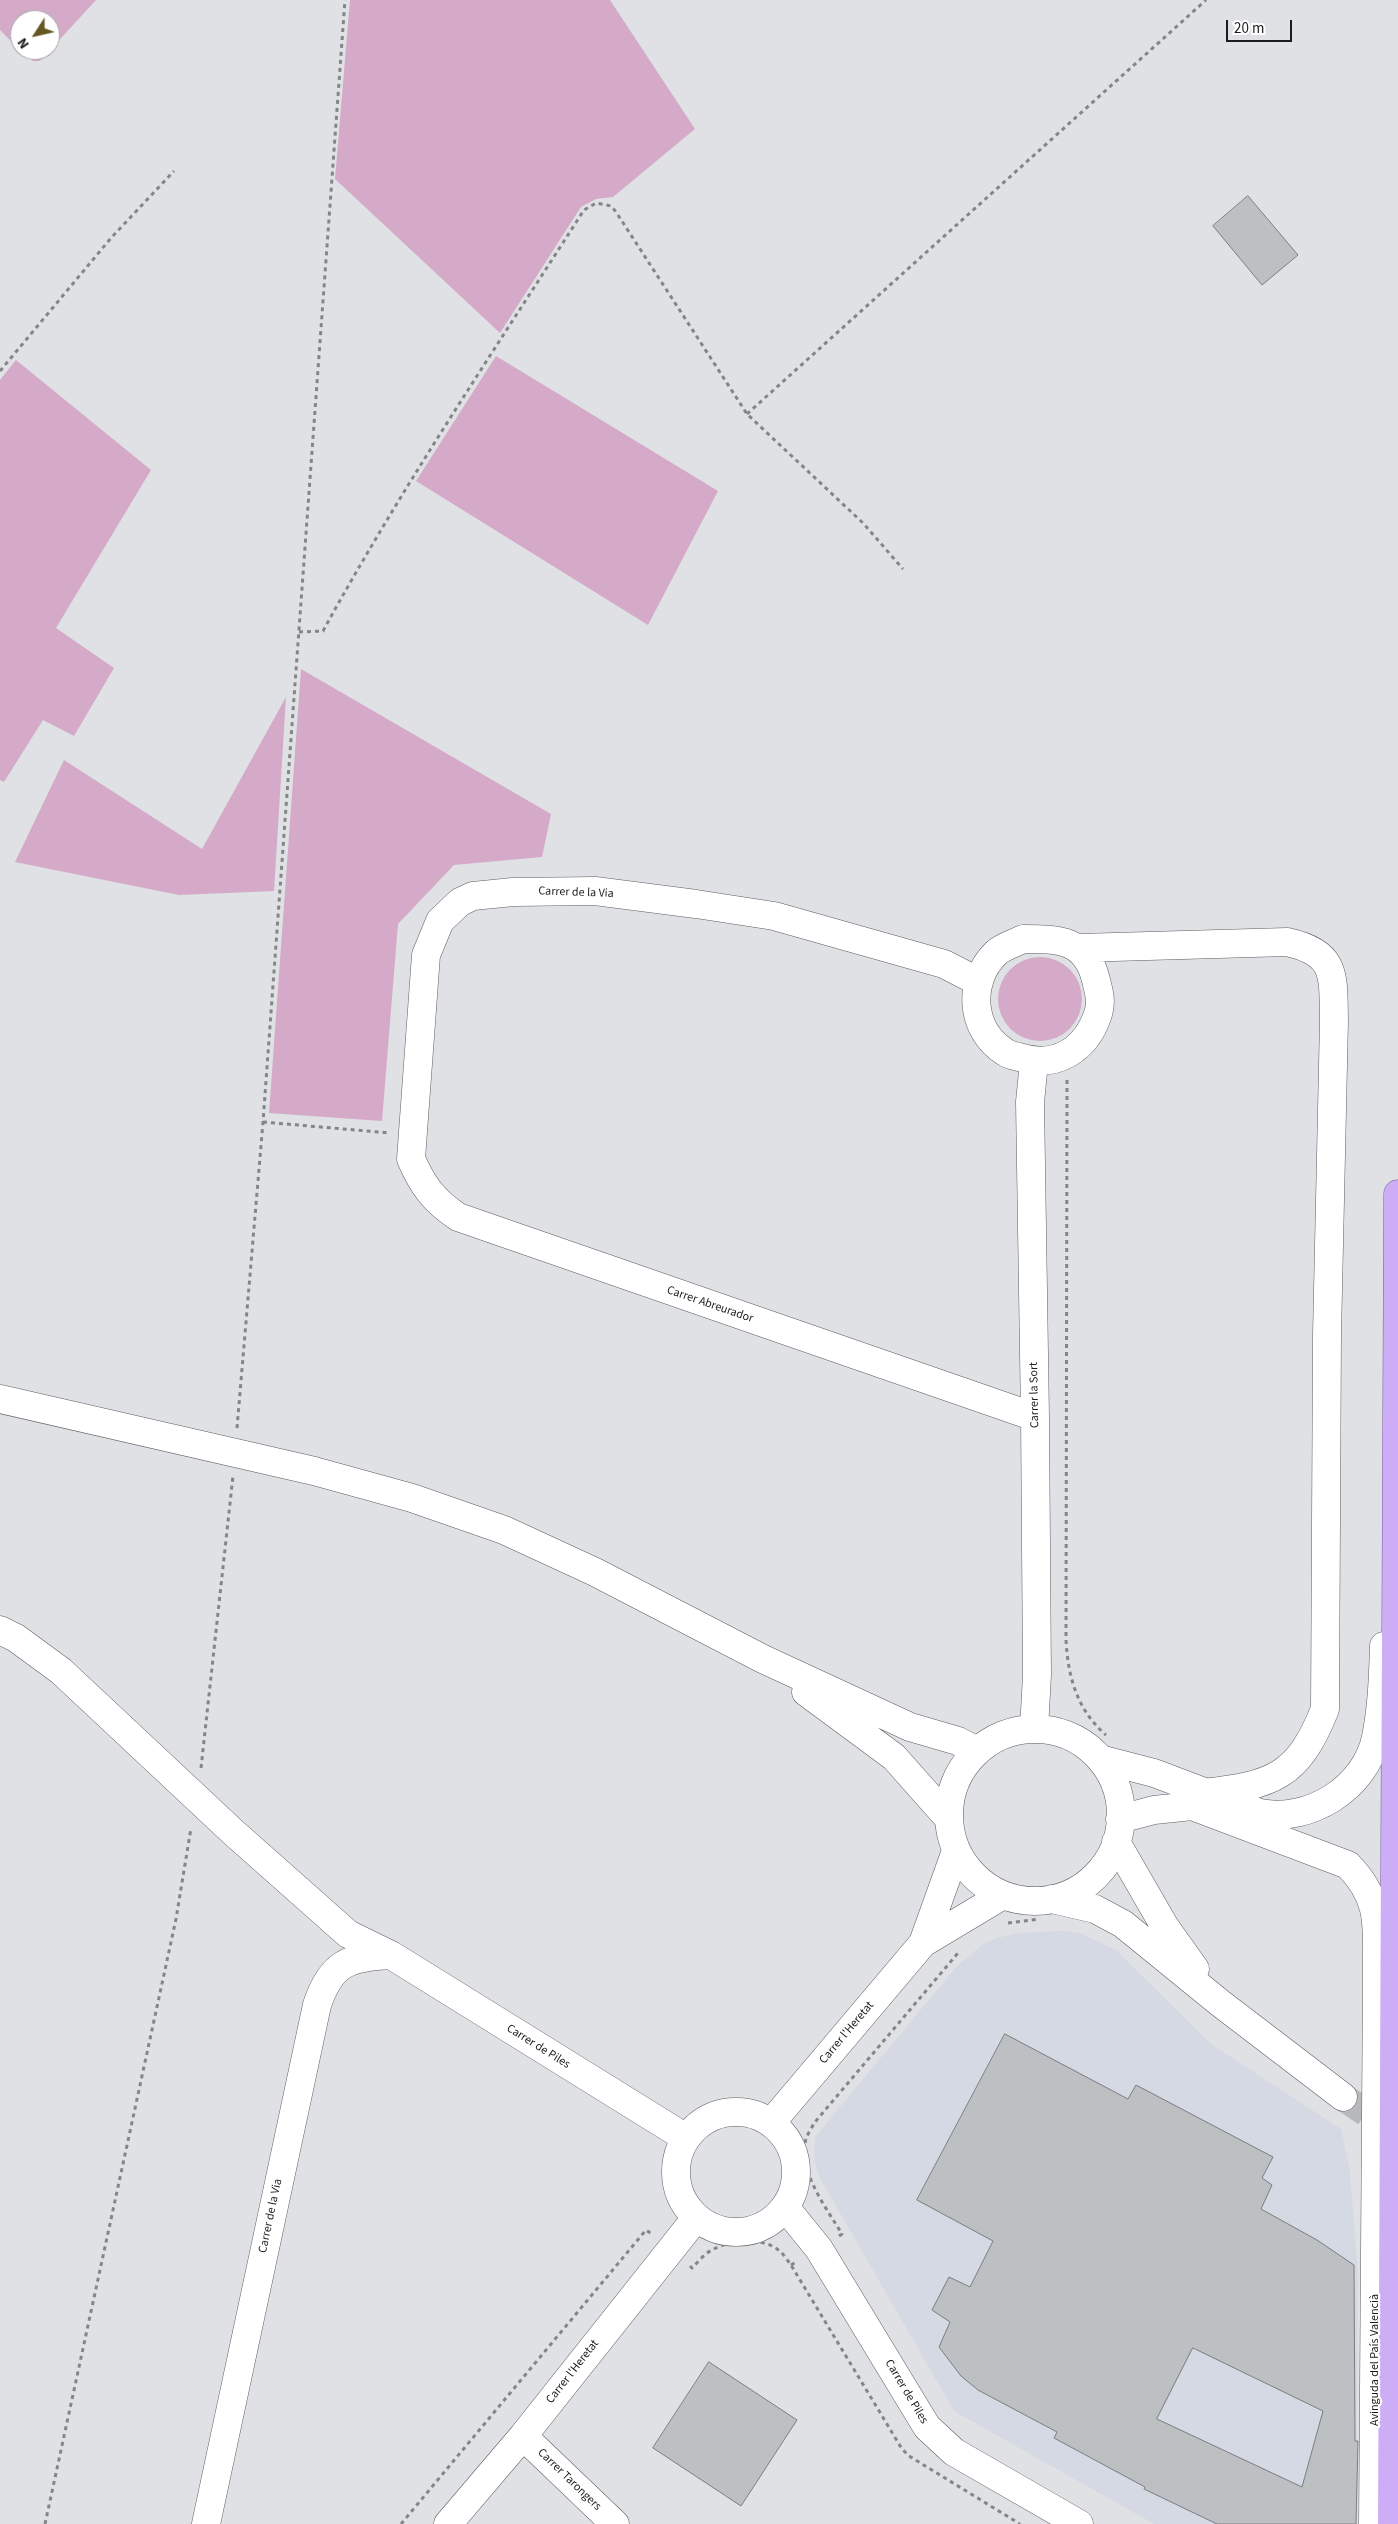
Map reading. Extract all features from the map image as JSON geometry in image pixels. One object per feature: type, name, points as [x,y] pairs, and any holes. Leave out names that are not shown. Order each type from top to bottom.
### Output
[{"type":"main road","name":"Avinguda del País Valencià","points":[[1392,2524],[1395,2440],[1398,1194]]},
{"type":"street","name":"Carrer de la Via","points":[[412,1147],[426,955],[440,921],[460,902],[473,896],[513,892],[595,891],[774,916],[944,964],[978,982]]},
{"type":"street","points":[[1023,939],[1053,939],[1068,942],[1079,948],[1093,967],[1100,997],[1100,1009],[1093,1030],[1084,1042],[1062,1058],[1034,1062],[1005,1053],[989,1038],[982,1027],[976,1006],[980,975],[996,952],[1023,939]]},
{"type":"street","points":[[1079,948],[1286,942],[1308,946],[1324,960],[1333,974],[1334,1030],[1327,1336],[1325,1709],[1313,1739],[1296,1762],[1281,1773],[1263,1782],[1203,1793]]},
{"type":"street","name":"Carrer la Sort","points":[[1034,1062],[1030,1102],[1037,1675],[1034,1729]]},
{"type":"street","name":"Carrer Abreurador","points":[[412,1147],[420,1180],[438,1203],[458,1217],[1035,1418]]},
{"type":"street","points":[[1100,1759],[1154,1773],[1227,1803],[1274,1816],[1301,1812],[1322,1806],[1339,1793],[1368,1762],[1376,1738],[1384,1669],[1385,1421],[1398,1379]]},
{"type":"street","points":[[0,1399],[221,1448],[412,1498],[504,1530],[595,1572],[763,1659],[910,1727],[958,1741],[977,1751]]},
{"type":"street","name":"Carrer de Piles","points":[[0,1630],[16,1638],[61,1671],[233,1832],[348,1934],[391,1955],[686,2138]]},
{"type":"street","points":[[763,1659],[894,1757],[948,1819]]},
{"type":"street","points":[[1034,1729],[1053,1731],[1070,1737],[1086,1746],[1100,1759],[1116,1787],[1118,1831],[1107,1862],[1092,1880],[1074,1892],[1052,1899],[1030,1901],[1003,1895],[976,1878],[956,1851],[948,1819],[950,1800],[955,1782],[964,1765],[977,1751],[994,1739],[1014,1731],[1034,1729]]},
{"type":"street","name":"Avinguda del País Valencià","points":[[1118,1831],[1154,1810],[1192,1806],[1348,1866],[1363,1881],[1374,1903],[1377,1978],[1374,2524]]},
{"type":"street","points":[[1118,1831],[1165,1927],[1220,2003]]},
{"type":"street","name":"Carrer l'Heretat","points":[[923,1944],[956,1851]]},
{"type":"street","name":"Carrer l'Heretat","points":[[771,2124],[923,1944],[1003,1895]]},
{"type":"street","points":[[1052,1899],[1095,1909],[1123,1924],[1220,2003],[1343,2097]]},
{"type":"street","name":"Carrer de la Via","points":[[206,2524],[317,2005],[324,1984],[333,1972],[350,1961],[365,1957],[391,1955]]},
{"type":"street","points":[[1376,2067],[1395,2087]]},
{"type":"street","points":[[735,2112],[754,2115],[771,2124],[782,2134],[791,2148],[795,2162],[796,2178],[792,2194],[785,2207],[770,2222],[752,2231],[731,2233],[711,2228],[696,2218],[685,2205],[676,2178],[680,2150],[686,2138],[699,2124],[716,2115],[735,2112]]},
{"type":"street","points":[[1375,2195],[1395,2167]]},
{"type":"street","name":"Carrer de Piles","points":[[785,2207],[819,2249],[927,2427],[938,2439],[954,2452],[1079,2524]]},
{"type":"street","name":"Carrer l'Heretat","points":[[448,2524],[523,2436],[696,2218]]},
{"type":"street","name":"Carrer Tarongers","points":[[523,2436],[615,2524]]},
{"type":"path","points":[[237,1430],[263,1122],[344,0]]},
{"type":"path","points":[[747,414],[1206,0]]},
{"type":"path","points":[[0,371],[111,238],[174,171]]},
{"type":"path","points":[[299,632],[323,631],[365,554],[578,219],[589,205],[604,203],[616,212],[747,414],[863,523],[903,569]]},
{"type":"path","points":[[263,1122],[412,1147]]},
{"type":"path","points":[[201,1769],[233,1470]]},
{"type":"path","points":[[45,2524],[176,1919],[192,1824]]},
{"type":"path","points":[[401,2524],[646,2230],[692,2268],[710,2250],[724,2244],[755,2242],[772,2246],[785,2256],[902,2449],[909,2456],[1020,2524]]},
{"type":"shaded area","points":[[0,0],[96,0],[60,39],[60,10],[10,10],[10,40],[0,30]]},
{"type":"shaded area","points":[[350,0],[610,0],[695,129],[613,197],[596,199],[581,207],[500,333],[335,179]]},
{"type":"shaded area","points":[[496,356],[718,491],[648,625],[416,481]]},
{"type":"shaded area","points":[[16,360],[151,470],[56,628],[114,668],[74,736],[43,720],[4,782],[0,780],[0,380]]},
{"type":"shaded area","points":[[301,669],[551,814],[542,857],[454,865],[398,924],[382,1121],[269,1113]]},
{"type":"shaded area","points":[[286,697],[274,891],[179,895],[15,862],[64,760],[202,849]]},
{"type":"shaded area","points":[[1040,957],[1063,964],[1075,976],[1082,999],[1075,1022],[1063,1034],[1040,1041],[1017,1034],[1005,1022],[998,999],[1005,976],[1017,964]]},
{"type":"shaded area","points":[[1064,1931],[1080,1933],[1116,1950],[1211,2044],[1341,2129],[1350,2171],[1358,2275],[1356,2524],[1154,2524],[954,2411],[820,2178],[814,2160],[815,2137],[957,1966],[983,1944],[997,1938],[1019,1933]]},
{"type":"building","points":[[1248,196],[1298,255],[1262,285],[1213,226]]},
{"type":"building","points":[[1005,2034],[1128,2099],[1136,2085],[1273,2157],[1262,2178],[1272,2185],[1261,2209],[1317,2240],[1354,2265],[1355,2441],[1358,2441],[1356,2524],[1217,2524],[1144,2489],[1145,2487],[1054,2438],[1057,2432],[978,2390],[961,2376],[939,2347],[950,2322],[932,2310],[949,2277],[970,2287],[993,2241],[917,2200]],"holes":[[[1193,2348],[1323,2411],[1302,2487],[1157,2419]]]},
{"type":"building","points":[[709,2362],[797,2420],[741,2506],[653,2448]]},
{"type":"tunnel","points":[[1343,2097],[1393,2131]]}]
